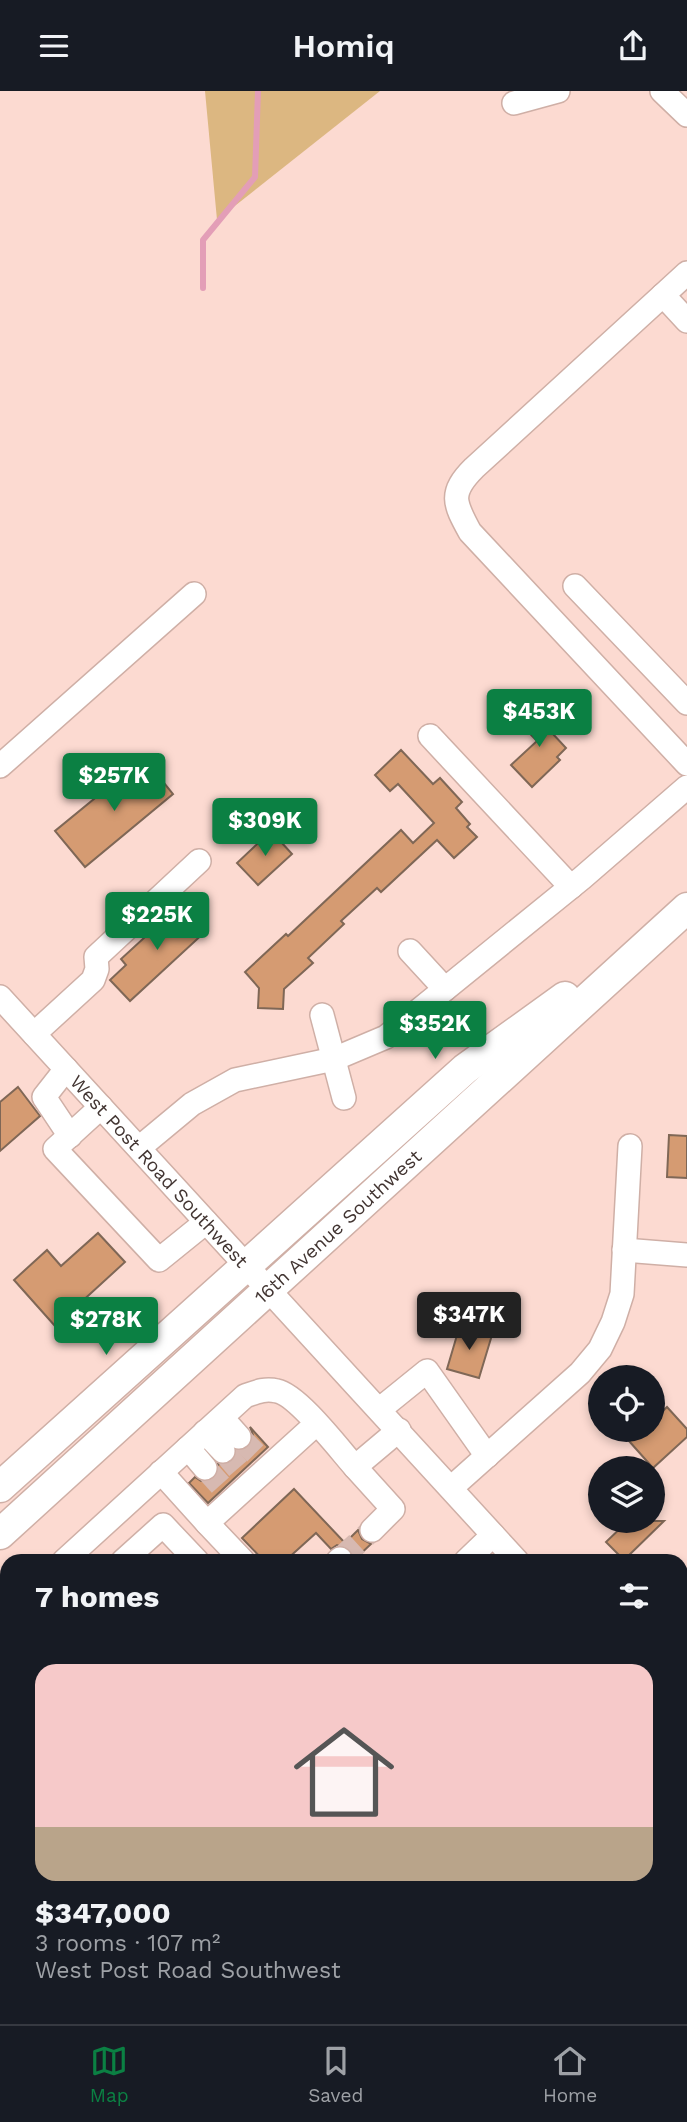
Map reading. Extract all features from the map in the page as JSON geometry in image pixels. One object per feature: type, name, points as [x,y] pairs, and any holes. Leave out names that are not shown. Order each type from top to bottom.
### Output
[{"type":"main road","name":"16th Avenue Southwest","points":[[0,1487],[465,1069],[681,913]]},
{"type":"main road","name":"16th Avenue Southwest","points":[[0,1534],[681,913]]},
{"type":"street","points":[[514,103],[558,91]]},
{"type":"street","points":[[662,91],[687,115]]},
{"type":"street","points":[[687,272],[466,475],[459,483],[456,498],[470,532],[687,764]]},
{"type":"street","points":[[663,295],[687,321]]},
{"type":"street","points":[[575,586],[687,703]]},
{"type":"street","points":[[0,766],[194,594]]},
{"type":"street","points":[[430,736],[571,887]]},
{"type":"street","points":[[139,1148],[191,1104],[235,1080],[334,1059],[386,1037],[571,887],[687,787]]},
{"type":"street","points":[[34,1034],[93,980],[97,969],[96,957],[199,861]]},
{"type":"street","points":[[410,951],[444,989]]},
{"type":"street","name":"West Post Road Southwest","points":[[0,997],[511,1554]]},
{"type":"street","points":[[322,1015],[344,1098]]},
{"type":"street","points":[[66,1069],[44,1097],[70,1136]]},
{"type":"street","points":[[101,1107],[55,1149],[159,1260],[206,1222]]},
{"type":"street","points":[[451,1488],[580,1373],[600,1349],[622,1294],[629,1146]]},
{"type":"street","points":[[624,1250],[687,1255]]},
{"type":"street","points":[[380,1409],[427,1371],[487,1456]]},
{"type":"street","points":[[72,1554],[245,1397],[263,1390],[278,1391],[293,1398],[393,1509],[372,1530]]},
{"type":"street","points":[[207,1523],[228,1494],[254,1470],[316,1424]]},
{"type":"street","points":[[355,1467],[399,1430]]},
{"type":"street","points":[[205,1433],[231,1444]]},
{"type":"street","points":[[205,1433],[205,1468]]},
{"type":"street","points":[[161,1472],[236,1554]]},
{"type":"street","points":[[131,1554],[163,1524],[191,1554]]},
{"type":"street","points":[[473,1554],[493,1535]]},
{"type":"shaded area","points":[[205,91],[380,91],[217,220]]},
{"type":"building","points":[[535,707],[556,729],[552,733],[566,748],[557,757],[560,760],[532,787],[511,765],[537,741],[519,722]]},
{"type":"building","points":[[401,750],[433,784],[440,778],[462,802],[456,808],[470,824],[467,827],[477,837],[454,858],[437,840],[381,892],[377,888],[341,921],[344,924],[308,958],[313,963],[284,989],[283,1009],[258,1008],[259,988],[245,972],[286,934],[288,936],[401,830],[413,843],[434,823],[398,784],[390,791],[375,775]]},
{"type":"building","points":[[144,758],[173,794],[85,867],[55,831]]},
{"type":"building","points":[[271,831],[292,854],[258,885],[237,863]]},
{"type":"building","points":[[181,904],[206,931],[130,1001],[110,980],[126,965],[121,959]]},
{"type":"building","points":[[18,1087],[40,1116],[0,1151],[0,1102]]},
{"type":"building","points":[[669,1135],[687,1136],[687,1178],[667,1177]]},
{"type":"building","points":[[98,1233],[125,1262],[55,1326],[14,1280],[47,1250],[61,1266]]},
{"type":"building","points":[[460,1325],[492,1335],[479,1378],[447,1369]]},
{"type":"building","points":[[667,1407],[687,1429],[687,1437],[665,1457],[642,1456],[630,1442],[665,1442]]},
{"type":"building","points":[[250,1427],[268,1447],[208,1503],[189,1483],[195,1477],[201,1481],[214,1479],[218,1464],[226,1465],[232,1462],[237,1451],[249,1447],[253,1435]]},
{"type":"building","points":[[294,1489],[345,1543],[358,1530],[362,1539],[371,1544],[360,1554],[351,1554],[349,1549],[337,1545],[331,1549],[316,1533],[293,1554],[257,1554],[242,1538]]},
{"type":"building","points":[[615,1533],[652,1533],[630,1554],[618,1554],[606,1542]]},
{"type":"waterway","points":[[203,288],[203,240],[255,177],[258,91]]},
{"type":"tunnel","points":[[239,1437],[258,1456]]},
{"type":"tunnel","points":[[223,1451],[241,1472]]},
{"type":"tunnel","points":[[205,1468],[223,1488]]},
{"type":"tunnel","points":[[346,1554],[372,1530]]}]
